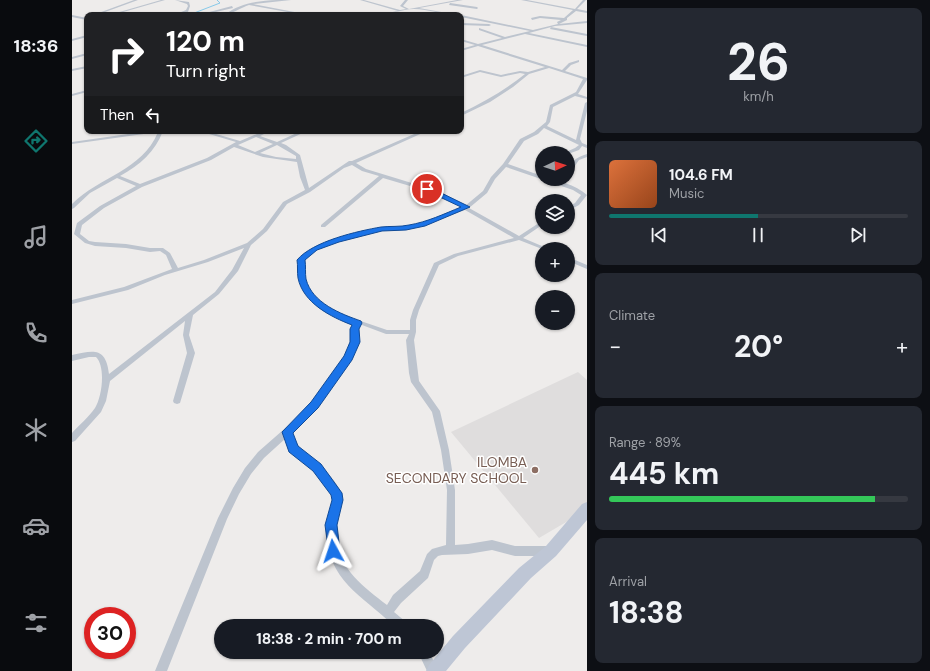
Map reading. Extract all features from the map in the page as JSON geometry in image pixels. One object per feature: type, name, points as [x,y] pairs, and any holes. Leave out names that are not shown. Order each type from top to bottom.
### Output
[{"type":"street","points":[[103,12],[137,0]]},
{"type":"street","points":[[121,12],[164,0]]},
{"type":"street","points":[[176,0],[188,3],[189,6],[186,10],[182,12]]},
{"type":"street","points":[[213,12],[236,6],[244,2],[290,0]]},
{"type":"street","points":[[361,0],[401,10]]},
{"type":"street","points":[[407,0],[401,6],[410,9],[433,12]]},
{"type":"street","points":[[396,12],[462,0]]},
{"type":"street","points":[[522,0],[587,12]]},
{"type":"street","points":[[550,26],[566,19],[585,0]]},
{"type":"street","points":[[244,2],[294,12]]},
{"type":"street","points":[[446,3],[477,8]]},
{"type":"street","points":[[229,12],[236,6]]},
{"type":"street","points":[[72,16],[84,18]]},
{"type":"street","points":[[464,17],[533,30]]},
{"type":"street","points":[[566,19],[553,17],[533,19],[550,26],[587,35]]},
{"type":"street","points":[[464,49],[550,26],[587,22]]},
{"type":"street","points":[[464,24],[494,25],[523,33],[587,46]]},
{"type":"street","points":[[480,29],[504,38]]},
{"type":"street","points":[[72,40],[84,37]]},
{"type":"street","points":[[413,332],[386,332],[367,324],[358,323],[338,316],[315,300],[308,291],[302,279],[301,260],[314,249],[336,241],[382,229],[406,228],[423,224],[467,207],[485,192],[522,140],[544,126],[550,118],[551,106],[576,95],[586,78],[547,68],[464,41]]},
{"type":"street","points":[[72,58],[84,55]]},
{"type":"street","points":[[563,72],[570,64],[578,61]]},
{"type":"street","points":[[72,70],[84,68]]},
{"type":"street","points":[[464,71],[472,72],[484,71],[501,76],[547,68]]},
{"type":"street","points":[[464,76],[472,72]]},
{"type":"street","points":[[464,114],[489,101],[515,84],[528,72]]},
{"type":"street","points":[[72,95],[84,92]]},
{"type":"street","points":[[576,95],[587,98]]},
{"type":"street","points":[[581,145],[578,139],[587,103]]},
{"type":"street","points":[[544,126],[587,147]]},
{"type":"street","points":[[72,143],[138,134]]},
{"type":"street","points":[[72,207],[85,194],[117,176],[152,150],[159,134]]},
{"type":"street","points":[[212,134],[240,142]]},
{"type":"street","points":[[176,270],[168,254],[161,249],[150,250],[88,242],[77,234],[79,224],[102,207],[140,186],[209,159],[240,142],[261,134]]},
{"type":"street","points":[[256,153],[298,134]]},
{"type":"street","points":[[72,302],[126,289],[249,244],[265,230],[285,203],[308,191],[342,167],[418,134]]},
{"type":"street","points":[[257,136],[277,143],[294,152],[300,161],[303,177],[308,191]]},
{"type":"street","points":[[234,145],[251,153],[300,161]]},
{"type":"street","points":[[575,150],[581,145]]},
{"type":"street","points":[[575,162],[577,159],[587,155]]},
{"type":"street","points":[[352,162],[364,170],[439,193],[467,207],[519,238],[535,245]]},
{"type":"street","points":[[505,165],[535,176]]},
{"type":"street","points":[[117,176],[140,186]]},
{"type":"street","points":[[323,226],[382,176]]},
{"type":"street","points":[[565,186],[584,195],[575,205]]},
{"type":"street","points":[[451,549],[450,529],[452,505],[448,470],[436,411],[430,401],[419,389],[412,373],[410,340],[413,332],[414,315],[436,264],[456,255],[519,238],[535,228]]},
{"type":"street","points":[[106,380],[217,293],[235,271],[249,244]]},
{"type":"street","points":[[575,262],[587,267]]},
{"type":"street","points":[[177,401],[191,353],[186,335],[190,315]]},
{"type":"street","points":[[161,671],[223,518],[236,491],[248,471],[261,455],[288,432],[314,405],[349,357],[355,342],[354,329],[358,323]]},
{"type":"street","points":[[72,358],[96,354],[101,356],[104,362],[106,380],[102,401],[98,410],[72,439]]},
{"type":"street","points":[[288,432],[293,449],[317,468],[336,493],[337,500],[331,525],[333,551],[342,570],[352,582],[395,619]]},
{"type":"street","points":[[427,659],[434,671],[459,642],[525,573],[551,551],[587,509]]},
{"type":"street","points":[[388,612],[396,598],[424,574],[432,554],[442,550],[468,549],[492,545],[515,551],[551,551]]},
{"type":"shaded area","name":"ILOMBA SECONDARY SCHOOL","points":[[578,372],[587,380],[587,508],[585,511],[539,538],[451,432]]},
{"type":"waterway","points":[[197,12],[220,3],[217,0]]},
{"type":"place","name":"ILOMBA SECONDARY SCHOOL","points":[[535,470]]},
{"type":"route","points":[[333,551],[331,525],[337,500],[334,487],[317,468],[293,449],[288,432],[314,405],[349,357],[355,342],[355,325],[358,323],[338,316],[315,300],[308,291],[302,279],[300,266],[301,260],[308,253],[323,245],[382,229],[406,228],[423,224],[438,220],[467,207],[439,193],[427,189]]}]
